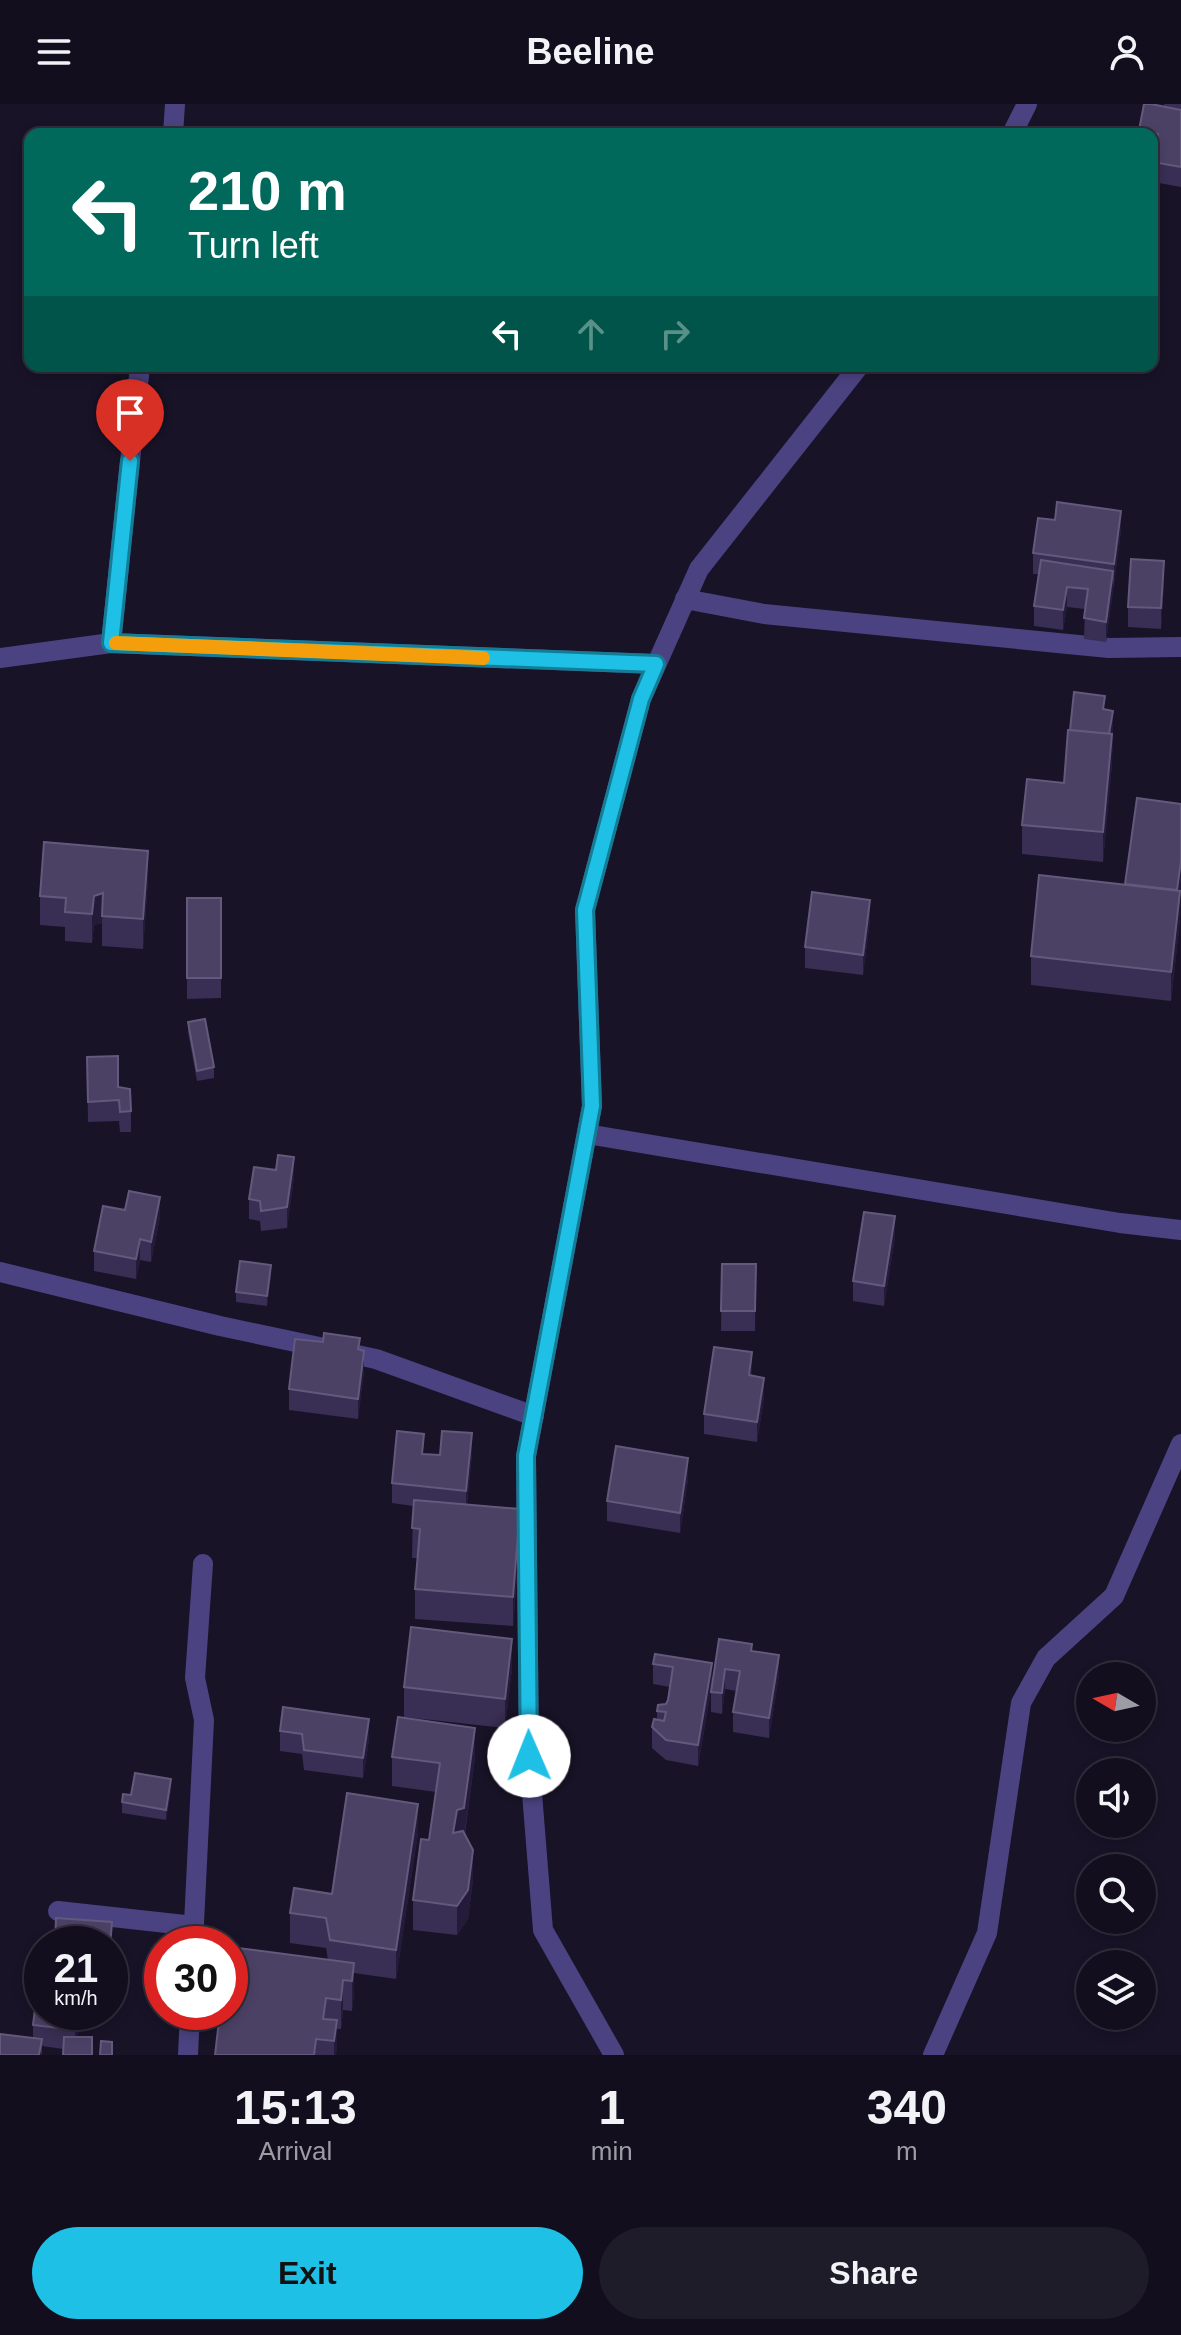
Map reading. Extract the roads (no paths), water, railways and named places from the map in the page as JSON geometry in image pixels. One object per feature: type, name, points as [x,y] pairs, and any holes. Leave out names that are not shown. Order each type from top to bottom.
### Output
[{"type":"street","points":[[173,128],[175,104]]},
{"type":"street","points":[[1015,128],[1027,104]]},
{"type":"street","points":[[111,643],[139,372]]},
{"type":"street","points":[[614,2055],[543,1930],[529,1756],[526,1456],[592,1106],[585,910],[641,699],[699,569],[854,372]]},
{"type":"street","points":[[685,599],[764,614],[1109,648],[1181,647]]},
{"type":"street","points":[[0,658],[111,643],[656,664]]},
{"type":"street","points":[[587,1134],[1120,1223],[1181,1230]]},
{"type":"street","points":[[0,1272],[220,1326],[376,1359],[534,1416]]},
{"type":"street","points":[[933,2055],[987,1933],[1021,1703],[1046,1658],[1114,1596],[1181,1444]]},
{"type":"street","points":[[194,1926],[204,1720],[195,1678],[203,1564]]},
{"type":"street","points":[[58,1911],[144,1926]]},
{"type":"street","points":[[188,2055],[189,2030]]}]
